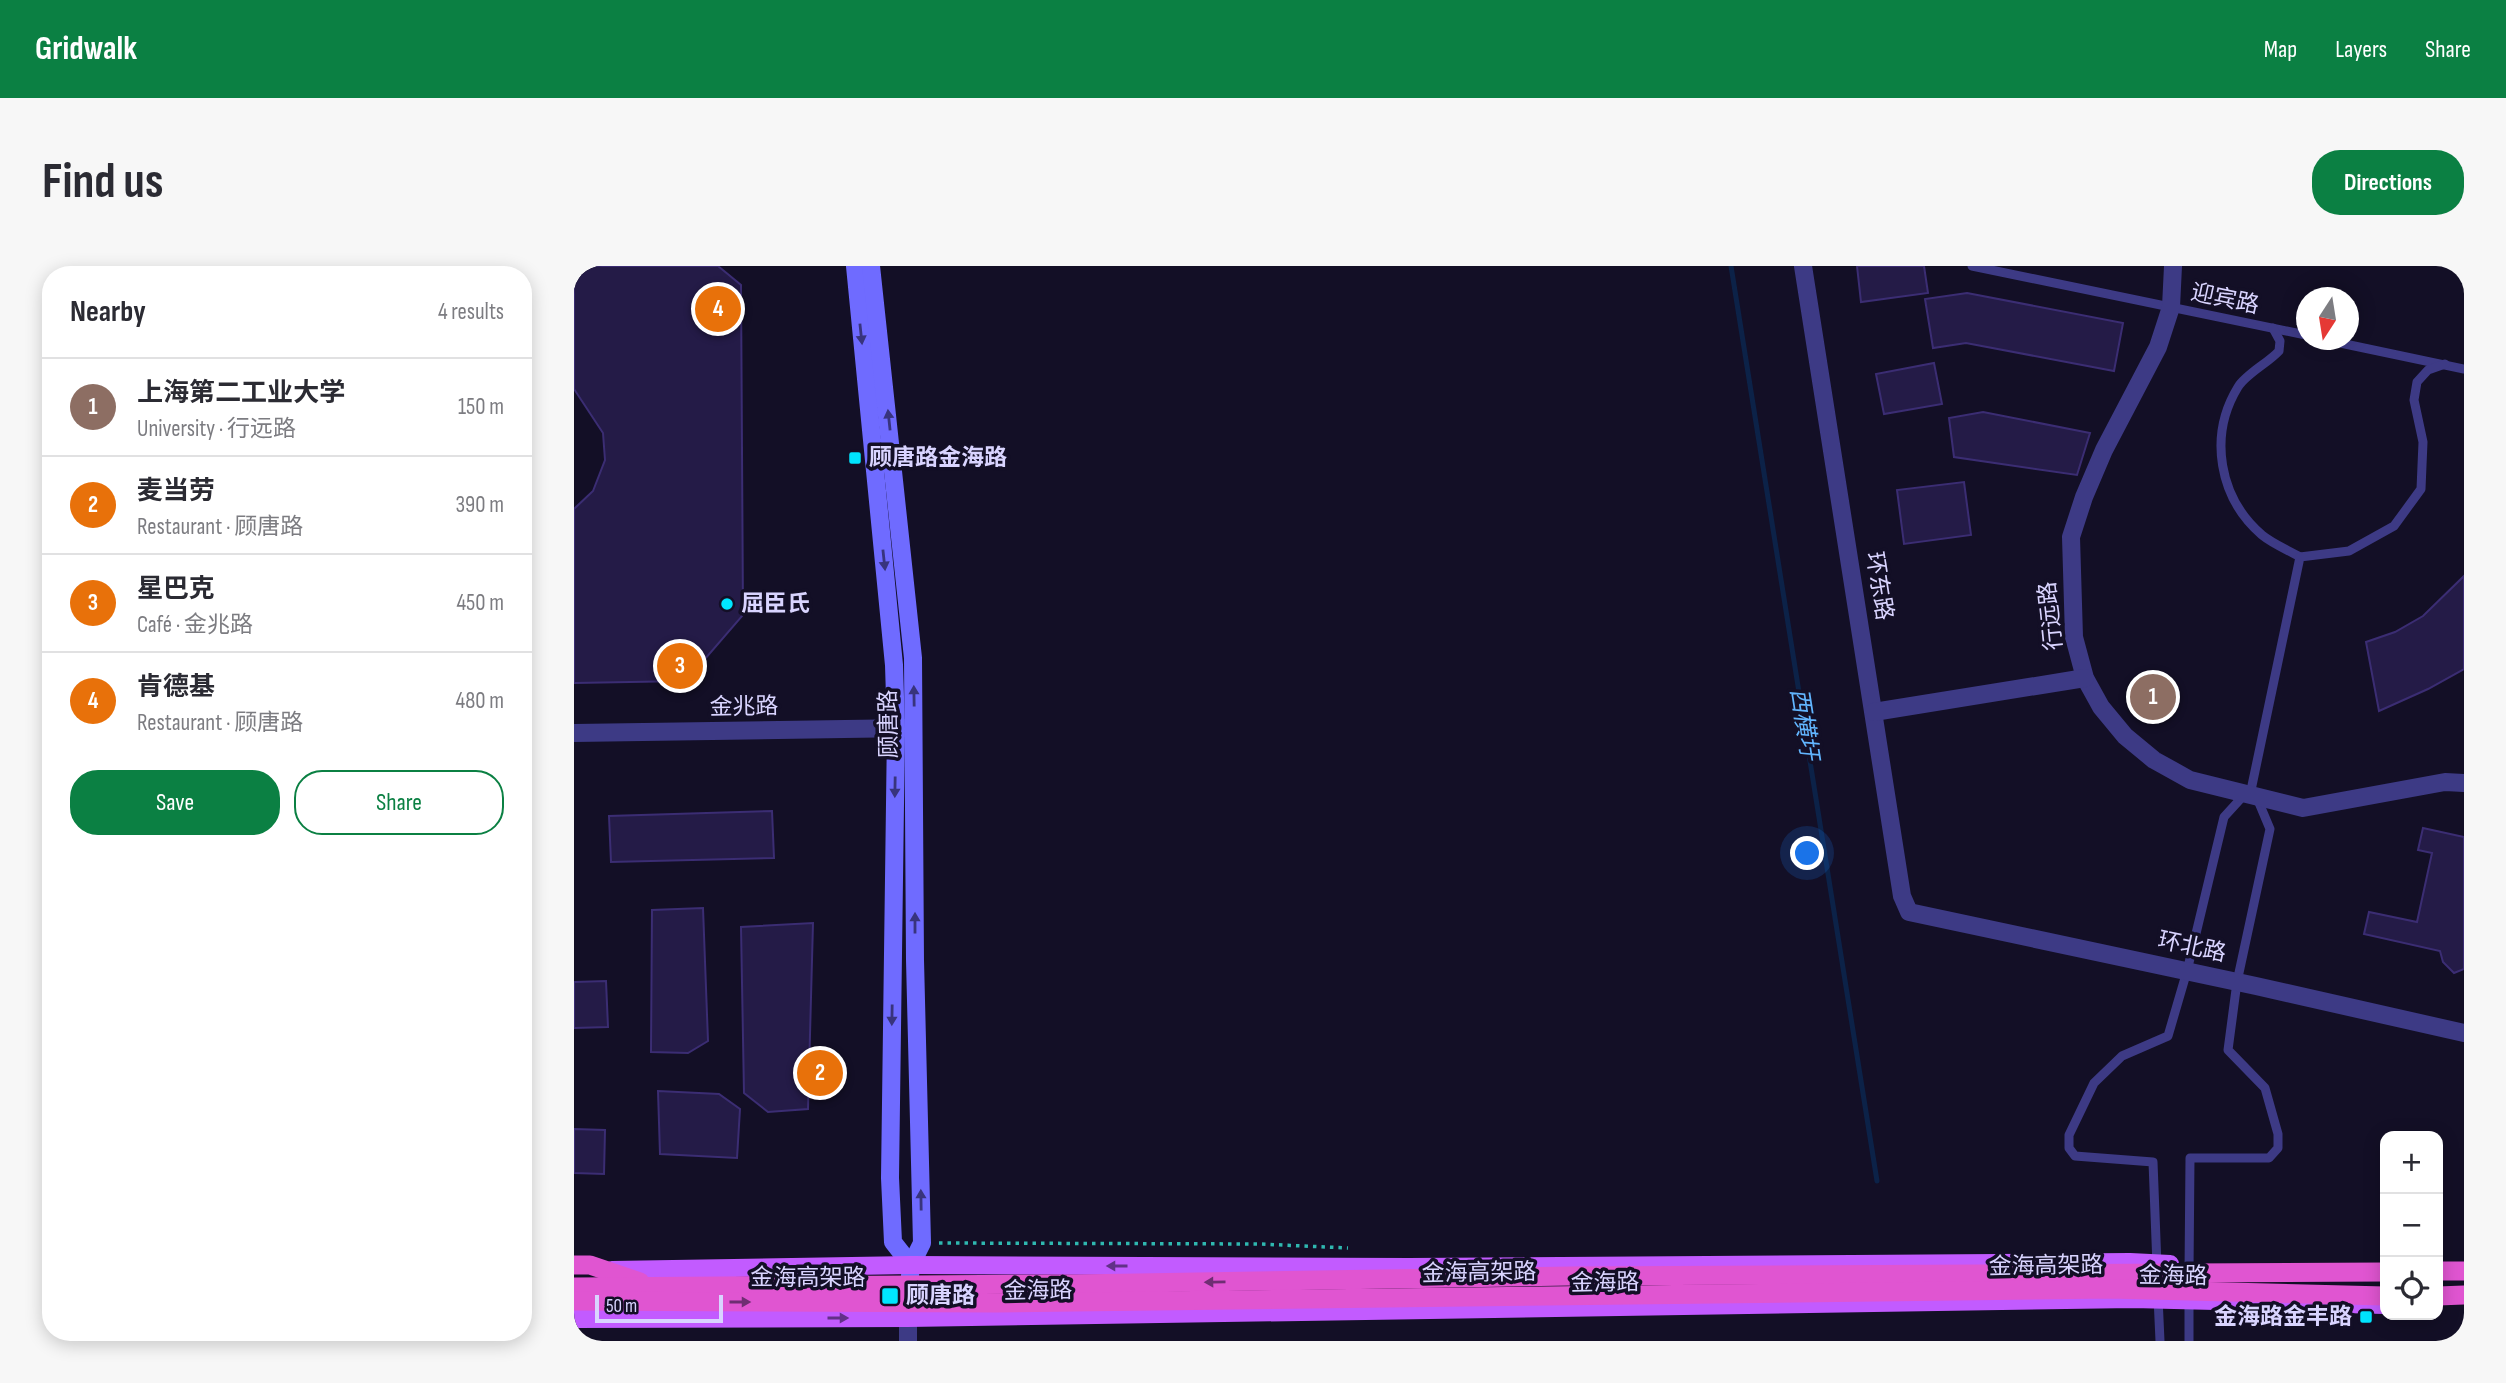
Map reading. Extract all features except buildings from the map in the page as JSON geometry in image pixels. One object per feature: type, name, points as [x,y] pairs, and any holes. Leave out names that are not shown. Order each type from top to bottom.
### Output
[{"type":"highway","points":[[574,1265],[590,1265],[654,1287]]},
{"type":"highway","points":[[2443,1271],[2464,1271]]},
{"type":"highway","name":"金海高架路","points":[[574,1287],[1585,1276],[2380,1272]]},
{"type":"highway","name":"金海高架路","points":[[574,1301],[996,1303],[2110,1289],[2380,1296]]},
{"type":"highway","points":[[2443,1296],[2464,1295]]},
{"type":"main road","name":"顾唐路","points":[[855,266],[894,665],[896,729],[890,1178],[893,1242],[911,1265],[922,1243],[915,973],[913,658],[871,266]]},
{"type":"main road","name":"金海路","points":[[574,1271],[911,1265],[1409,1267],[2130,1262],[2380,1264]]},
{"type":"main road","points":[[2443,1264],[2464,1265]]},
{"type":"main road","points":[[908,1318],[911,1265]]},
{"type":"main road","name":"金海路","points":[[574,1319],[908,1318],[2158,1300],[2380,1305]]},
{"type":"main road","points":[[2443,1304],[2464,1303]]},
{"type":"street","name":"环东路","points":[[1803,266],[1902,896],[1909,912]]},
{"type":"street","name":"行远路","points":[[2173,266],[2171,307],[2158,347],[2104,450],[2071,537],[2074,637],[2085,678],[2101,707],[2125,736],[2154,760],[2190,780],[2303,808],[2434,783],[2464,783]]},
{"type":"street","points":[[1874,712],[2085,678]]},
{"type":"street","name":"金兆路","points":[[574,733],[914,727]]},
{"type":"street","name":"环北路","points":[[1909,912],[2464,1033]]},
{"type":"street","points":[[908,1318],[908,1341]]},
{"type":"lane","name":"迎宾路","points":[[1972,266],[2296,333]]},
{"type":"lane","points":[[2273,328],[2280,341],[2279,351],[2239,385],[2225,416],[2220,451],[2226,483],[2238,510],[2264,537],[2300,557],[2349,551],[2394,526],[2421,489],[2423,442],[2414,400],[2417,382],[2428,370],[2445,365]]},
{"type":"lane","points":[[2359,347],[2464,369]]},
{"type":"lane","points":[[2160,1341],[2153,1162],[2075,1156],[2069,1148],[2069,1135],[2094,1083],[2122,1056],[2168,1037],[2187,971],[2224,817],[2251,795],[2300,557]]},
{"type":"lane","points":[[2189,1341],[2190,1158],[2269,1158],[2278,1148],[2278,1134],[2265,1088],[2228,1050],[2237,982],[2270,829],[2251,795]]},
{"type":"waterway","name":"西横圩","points":[[1731,266],[1877,1181]]},
{"type":"place","name":"肯德基","points":[[718,309]]},
{"type":"place","name":"顾唐路金海路","points":[[855,458]]},
{"type":"place","name":"屈臣氏","points":[[727,604]]},
{"type":"place","name":"星巴克","points":[[680,666]]},
{"type":"place","name":"上海第二工业大学","points":[[2153,697]]},
{"type":"place","name":"麦当劳","points":[[820,1073]]},
{"type":"place","name":"顾唐路","points":[[890,1296]]},
{"type":"place","name":"金海路金丰路","points":[[2366,1317]]}]
